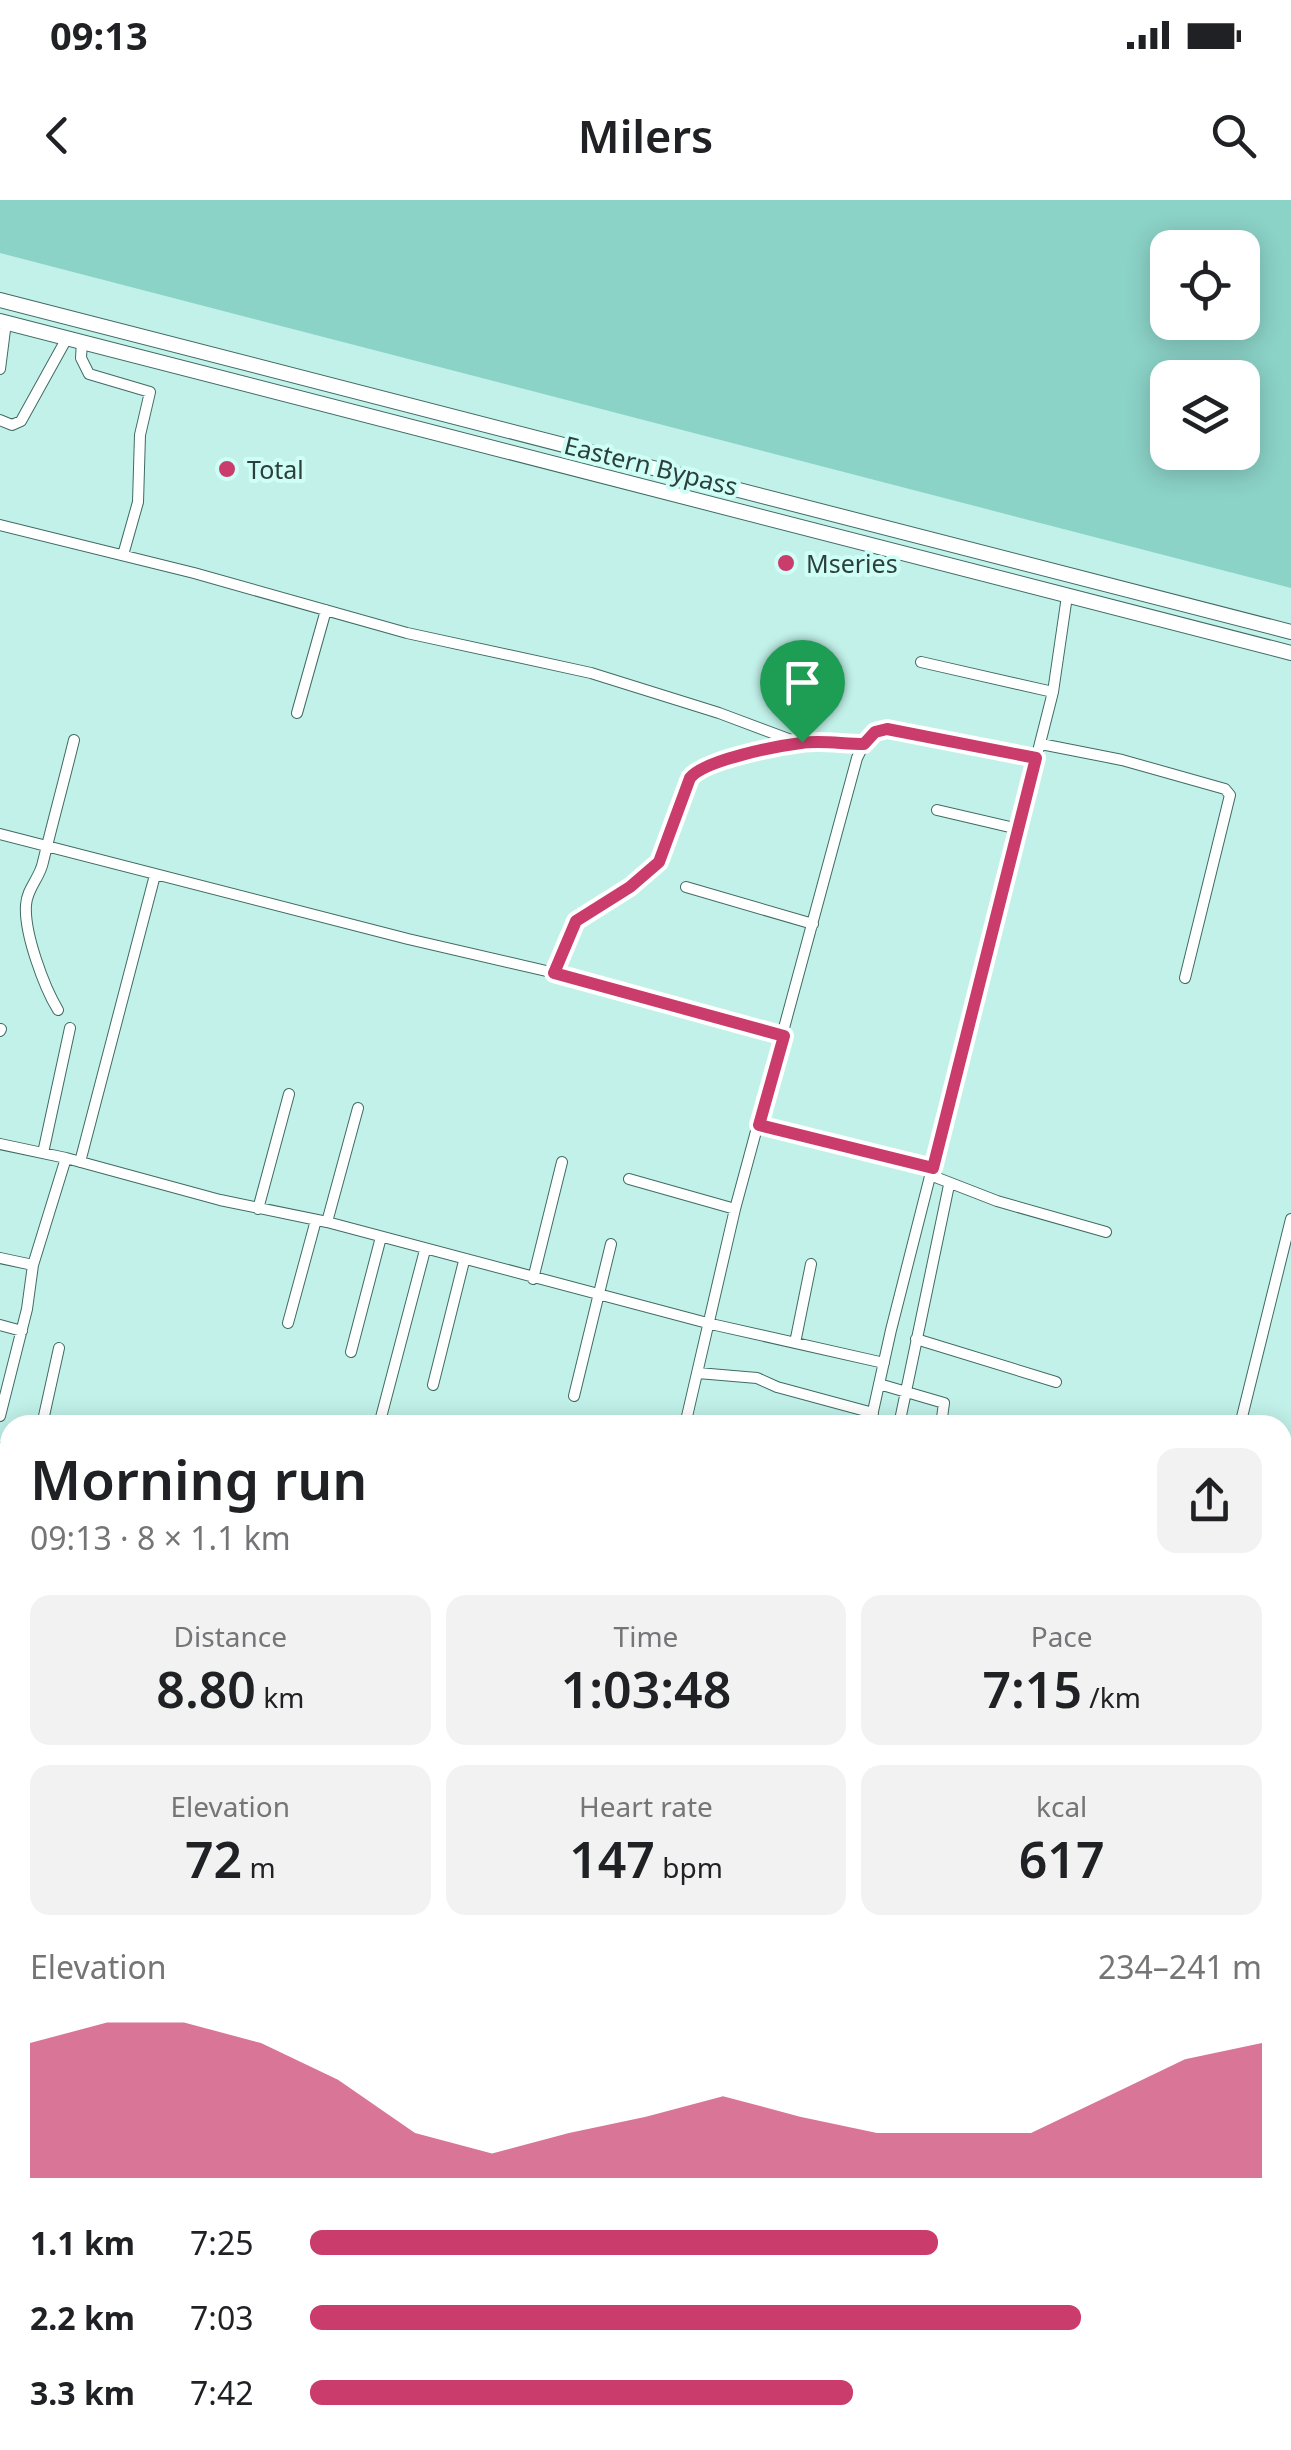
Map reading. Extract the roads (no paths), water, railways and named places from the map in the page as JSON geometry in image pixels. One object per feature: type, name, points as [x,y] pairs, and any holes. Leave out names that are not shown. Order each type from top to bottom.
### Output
[{"type":"main road","name":"Eastern Bypass","points":[[0,300],[1291,632]]},
{"type":"main road","name":"Eastern Bypass","points":[[3,321],[1291,654]]},
{"type":"main road","points":[[550,462],[556,444]]},
{"type":"street","points":[[0,369],[3,321]]},
{"type":"street","points":[[0,420],[12,425],[21,421],[74,340]]},
{"type":"street","points":[[74,340],[89,374],[150,392],[140,436],[138,502],[122,556]]},
{"type":"street","points":[[0,525],[506,656],[591,673],[802,742]]},
{"type":"street","points":[[873,1415],[1054,692],[1067,596]]},
{"type":"street","points":[[297,713],[326,610]]},
{"type":"street","points":[[921,662],[1054,692]]},
{"type":"street","points":[[687,1415],[735,1208],[864,744],[875,732],[887,729],[1036,758]]},
{"type":"street","points":[[58,1010],[48,989],[26,909],[29,890],[44,862],[74,740]]},
{"type":"street","points":[[554,973],[576,921],[630,887],[659,862],[693,774],[717,763],[802,742],[864,744]]},
{"type":"street","points":[[1040,744],[1154,768],[1225,790],[1230,795],[1185,978]]},
{"type":"street","points":[[937,810],[1018,829]]},
{"type":"street","points":[[0,834],[554,973],[784,1036]]},
{"type":"street","points":[[80,1162],[155,875]]},
{"type":"street","points":[[686,887],[813,924]]},
{"type":"street","points":[[42,1154],[70,1028]]},
{"type":"street","points":[[258,1209],[289,1094]]},
{"type":"street","points":[[288,1323],[358,1108]]},
{"type":"street","points":[[759,1125],[932,1171],[949,1185],[1106,1232]]},
{"type":"street","points":[[0,1144],[258,1209],[321,1221],[600,1297],[884,1363]]},
{"type":"street","points":[[0,1415],[22,1331],[33,1265],[66,1158]]},
{"type":"street","points":[[533,1279],[562,1162]]},
{"type":"street","points":[[629,1179],[735,1208]]},
{"type":"street","points":[[900,1415],[949,1185]]},
{"type":"street","points":[[1242,1415],[1291,1220]]},
{"type":"street","points":[[351,1352],[381,1237]]},
{"type":"street","points":[[574,1396],[611,1244]]},
{"type":"street","points":[[382,1415],[425,1250]]},
{"type":"street","points":[[0,1258],[33,1265]]},
{"type":"street","points":[[433,1384],[464,1260]]},
{"type":"street","points":[[796,1343],[812,1264]]},
{"type":"street","points":[[0,1325],[22,1331]]},
{"type":"street","points":[[916,1339],[1056,1382]]},
{"type":"street","points":[[44,1415],[59,1348]]},
{"type":"street","points":[[698,1374],[757,1378],[860,1415]]},
{"type":"street","points":[[879,1384],[944,1403],[942,1415]]},
{"type":"place","name":"Total","points":[[227,469]]},
{"type":"place","name":"Mseries","points":[[786,563]]}]
